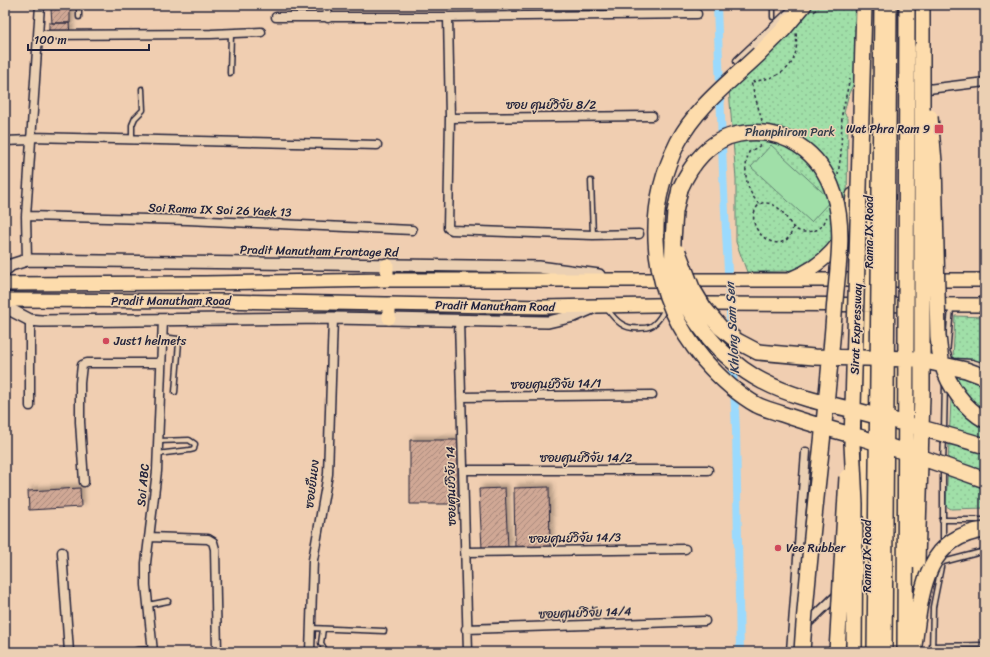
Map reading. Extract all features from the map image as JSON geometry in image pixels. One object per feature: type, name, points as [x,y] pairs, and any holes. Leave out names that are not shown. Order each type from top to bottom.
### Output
[{"type":"highway","name":"Sirat Expressway","points":[[854,652],[855,504],[852,444],[864,5]]},
{"type":"highway","points":[[905,652],[908,5]]},
{"type":"highway","points":[[897,652],[908,628],[915,597],[917,561],[922,396],[922,5]]},
{"type":"highway","points":[[807,10],[783,30],[707,103],[691,122],[678,142],[667,171],[659,199],[656,236],[660,272],[668,301],[678,323],[692,345],[725,382],[758,405],[808,423],[911,454],[985,480]]},
{"type":"highway","points":[[922,47],[934,162],[938,336],[942,364],[955,392],[966,405],[985,420]]},
{"type":"highway","points":[[795,652],[812,525],[828,385],[840,228],[834,193],[823,168],[800,145],[779,135],[756,132],[737,134],[711,147],[700,156],[689,170],[680,189],[675,212],[673,267],[682,296],[702,328],[730,359],[762,381],[807,399],[985,446]]},
{"type":"highway","points":[[673,240],[692,288],[704,308],[720,327],[737,341],[758,352],[814,357],[916,359],[966,370],[985,377]]},
{"type":"highway","points":[[837,652],[846,484],[852,444]]},
{"type":"highway","points":[[913,652],[924,583],[934,562],[951,541],[966,534],[985,530]]},
{"type":"main road","name":"Rama IX Road","points":[[867,652],[870,87],[873,5]]},
{"type":"main road","name":"Rama IX Road","points":[[874,652],[881,5]]},
{"type":"main road","name":"Rama IX Road","points":[[885,652],[890,5]]},
{"type":"main road","points":[[897,652],[899,305],[907,159],[901,139],[902,5]]},
{"type":"main road","points":[[787,280],[809,271],[826,259],[838,244],[847,228],[852,206],[859,103],[870,87]]},
{"type":"main road","points":[[870,156],[878,163],[885,166],[907,159]]},
{"type":"main road","points":[[387,265],[387,280]]},
{"type":"main road","name":"Pradit Manutham Road","points":[[5,284],[387,280],[985,280]]},
{"type":"main road","name":"Pradit Manutham Road","points":[[5,300],[602,306],[708,304],[844,306],[985,305]]},
{"type":"main road","points":[[389,304],[389,318]]},
{"type":"main road","points":[[899,363],[917,334],[951,305]]},
{"type":"main road","points":[[844,306],[850,314],[853,325],[853,377],[859,404],[868,430]]},
{"type":"street","points":[[27,260],[26,216],[40,5]]},
{"type":"street","points":[[327,5],[328,18]]},
{"type":"street","points":[[738,62],[797,5]]},
{"type":"street","points":[[925,5],[925,33],[917,62],[907,159],[914,249],[920,265],[929,275],[942,280]]},
{"type":"street","points":[[276,17],[328,18],[697,14]]},
{"type":"street","points":[[448,17],[450,118],[449,229],[593,235],[639,234]]},
{"type":"street","points":[[38,35],[261,32]]},
{"type":"street","points":[[749,52],[758,64]]},
{"type":"street","points":[[913,91],[985,82]]},
{"type":"street","name":"ซอย ศูนย์วิจัย 8/2","points":[[450,118],[652,116]]},
{"type":"street","points":[[5,141],[31,138],[132,139],[377,145]]},
{"type":"street","name":"Soi Rama IX Soi 26 Yaek 13","points":[[26,216],[188,220],[412,230]]},
{"type":"street","name":"Pradit Manutham Frontage Rd","points":[[5,270],[11,265],[27,260],[538,267],[636,280]]},
{"type":"street","points":[[5,307],[30,320],[389,318],[548,322],[574,316],[602,306]]},
{"type":"street","name":"ซอยยืนยง","points":[[310,652],[313,560],[328,474],[332,318]]},
{"type":"street","points":[[30,320],[30,406]]},
{"type":"street","name":"Soi ABC","points":[[153,652],[146,585],[149,537],[155,500],[163,320]]},
{"type":"street","name":"ซอยศูนย์วิจัย 14","points":[[460,320],[464,552],[468,652]]},
{"type":"street","points":[[84,482],[80,422],[80,383],[82,365],[87,363],[161,363]]},
{"type":"street","name":"ซอยศูนย์วิจัย 14/1","points":[[461,397],[652,395]]},
{"type":"street","points":[[795,652],[806,452]]},
{"type":"street","name":"ซอยศูนย์วิจัย 14/2","points":[[463,470],[708,470]]},
{"type":"street","points":[[149,537],[208,539],[213,542],[215,549],[217,652]]},
{"type":"street","name":"ซอยศูนย์วิจัย 14/3","points":[[464,552],[685,549]]},
{"type":"street","points":[[62,552],[69,652]]},
{"type":"street","points":[[795,652],[802,630],[816,614],[867,568]]},
{"type":"street","name":"ซอยศูนย์วิจัย 14/4","points":[[466,629],[705,621]]},
{"type":"street","points":[[137,652],[153,652]]},
{"type":"lane","points":[[79,5],[79,17]]},
{"type":"lane","points":[[773,5],[773,17]]},
{"type":"lane","points":[[230,73],[231,33]]},
{"type":"lane","points":[[132,139],[132,126],[135,118],[143,110],[142,89]]},
{"type":"lane","points":[[591,181],[593,235]]},
{"type":"lane","points":[[602,306],[623,327],[636,329],[647,328],[655,324],[667,305]]},
{"type":"lane","points":[[932,652],[933,608],[943,562],[942,520],[946,371],[951,305]]},
{"type":"lane","points":[[162,337],[178,340],[179,342],[175,392]]},
{"type":"lane","points":[[948,349],[948,356],[954,361],[972,362],[985,366]]},
{"type":"lane","points":[[157,454],[194,449],[195,444],[189,440],[158,441]]},
{"type":"lane","points":[[942,520],[985,520]]},
{"type":"lane","points":[[943,562],[985,551]]},
{"type":"lane","points":[[148,605],[168,601]]},
{"type":"lane","points":[[310,628],[384,631]]},
{"type":"lane","points":[[323,629],[321,643],[326,652]]},
{"type":"lane","points":[[932,646],[985,645]]},
{"type":"path","points":[[807,10],[820,5]]},
{"type":"path","points":[[763,127],[751,82],[776,77],[785,71],[796,52],[796,32]]},
{"type":"path","points":[[837,177],[841,153],[842,114],[851,72]]},
{"type":"path","points":[[759,204],[753,198],[744,171],[749,152],[767,142]]},
{"type":"path","points":[[793,227],[791,235],[787,240],[781,243],[764,239],[758,232],[755,225],[755,209],[759,204],[764,202],[777,207],[786,216],[793,227],[803,231],[815,231],[822,227],[828,212]]},
{"type":"green space","name":"Phanphirom Park","points":[[808,5],[862,5],[857,77],[849,93],[844,113],[848,118],[847,203],[835,237],[817,259],[802,268],[787,271],[747,272],[736,242],[736,179],[729,89]]},
{"type":"green space","points":[[771,145],[831,200],[811,222],[751,167]]},
{"type":"green space","points":[[984,145],[985,196],[984,196]]},
{"type":"green space","points":[[955,316],[985,317],[985,508],[951,509],[946,506]]},
{"type":"building","points":[[51,5],[70,5],[51,7]]},
{"type":"building","points":[[51,9],[70,9],[70,23],[52,23]]},
{"type":"building","points":[[49,23],[69,23],[70,34],[49,34]]},
{"type":"building","points":[[410,440],[458,440],[458,504],[410,504]]},
{"type":"building","points":[[549,487],[550,548],[515,548],[514,488]]},
{"type":"building","points":[[80,488],[81,507],[29,510],[28,491]]},
{"type":"building","points":[[505,488],[508,548],[482,549],[479,489]]},
{"type":"waterway","name":"Khlong Sam Sen","points":[[717,5],[723,172],[736,430],[740,652]]},
{"type":"place","name":"Wat Phra Ram 9","points":[[939,129]]},
{"type":"place","name":"Just1 helmets","points":[[106,341]]},
{"type":"place","name":"Vee Rubber","points":[[778,548]]}]
